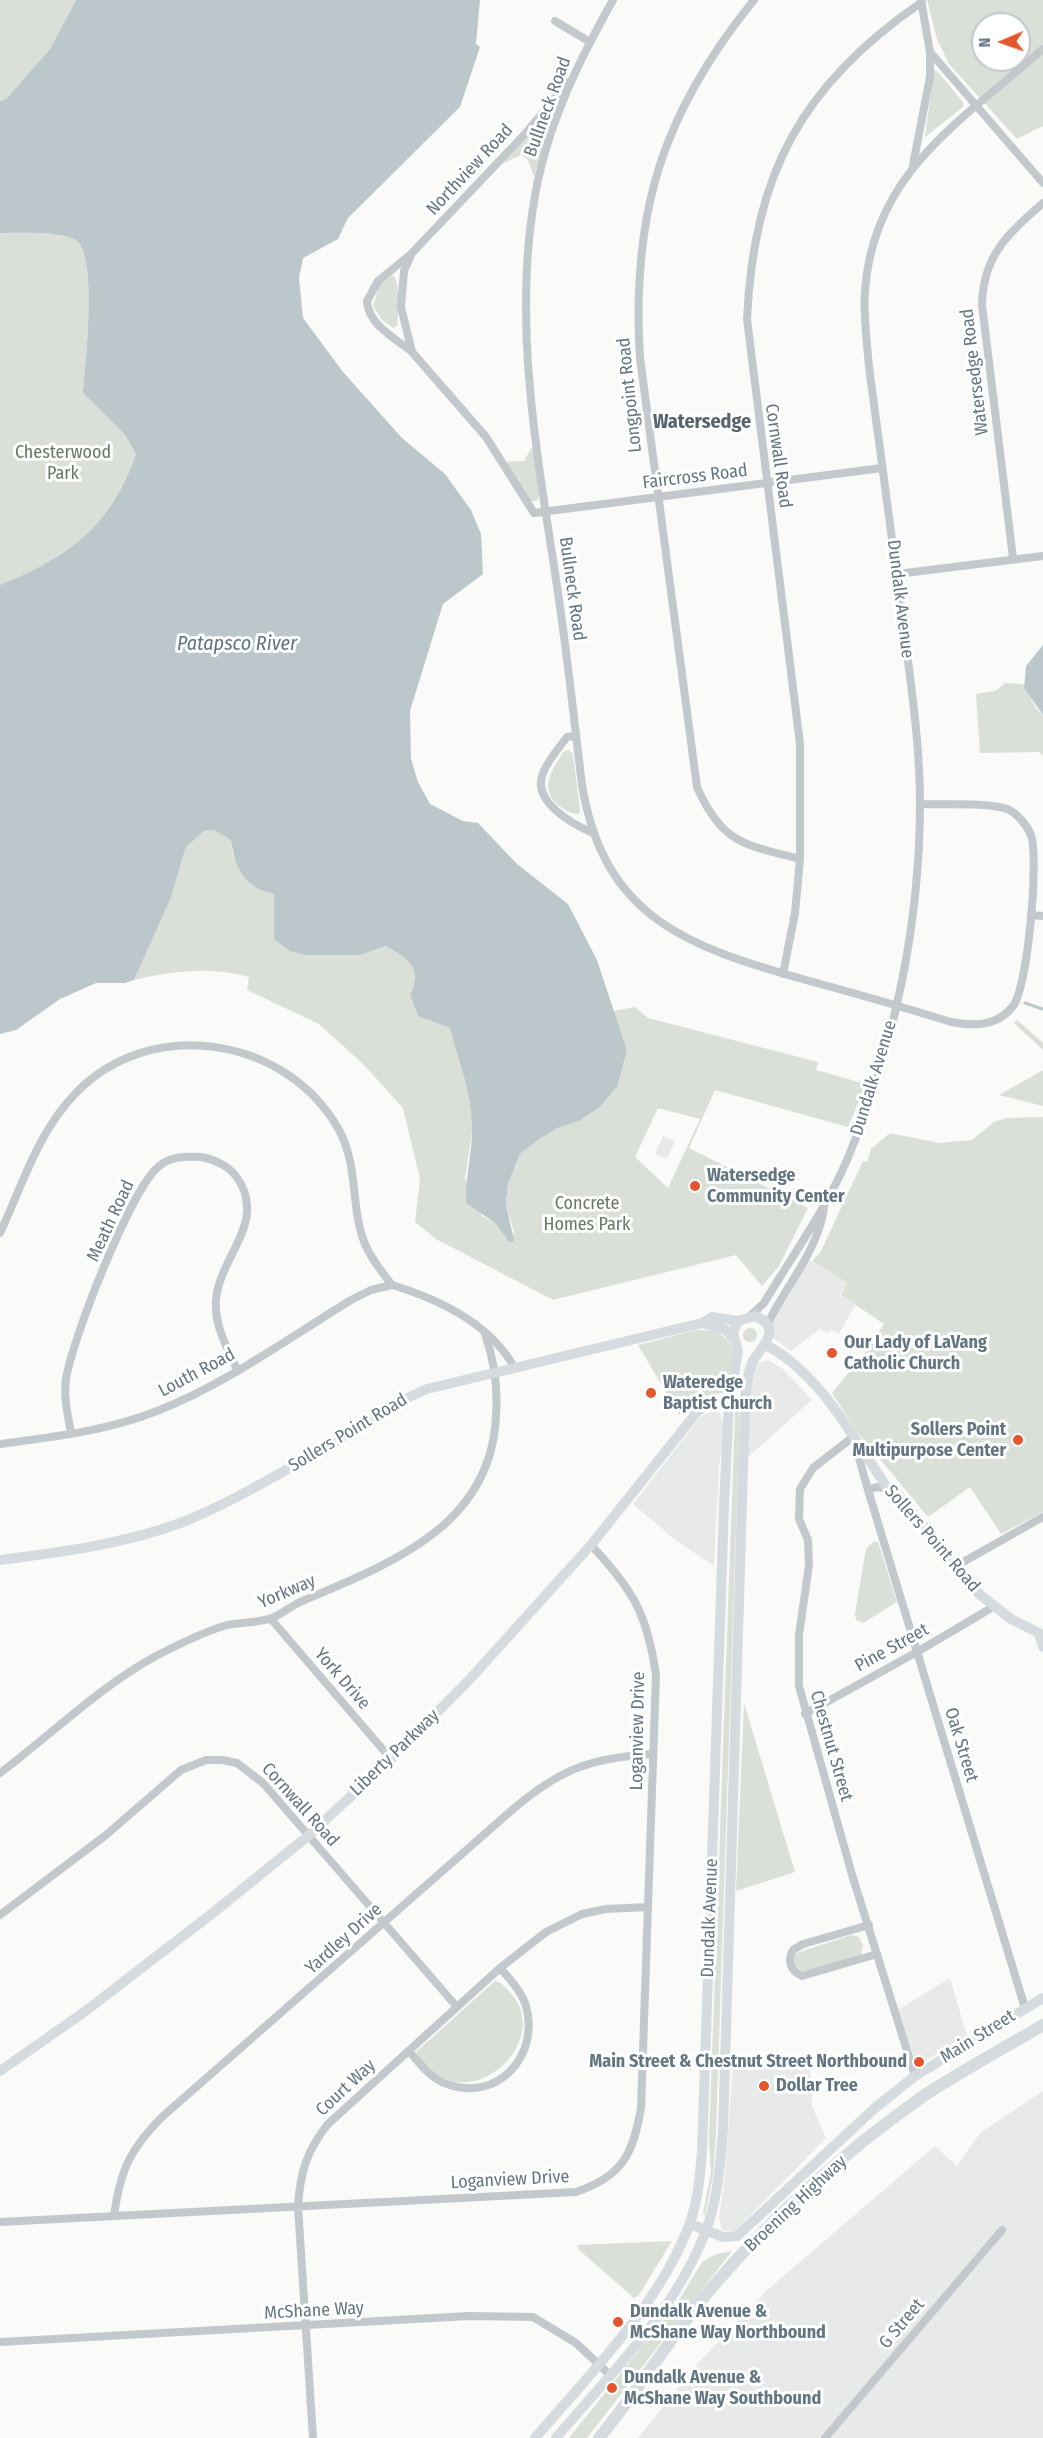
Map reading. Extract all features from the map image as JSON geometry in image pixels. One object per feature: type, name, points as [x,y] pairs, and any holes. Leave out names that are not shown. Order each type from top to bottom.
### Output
[{"type":"main road","name":"Dundalk Avenue","points":[[535,2438],[658,2288],[690,2224],[700,2182],[729,1404],[738,1321],[750,1316]]},
{"type":"main road","points":[[750,1316],[760,1318],[767,1325]]},
{"type":"main road","name":"Sollers Point Road","points":[[0,1560],[87,1547],[183,1522],[297,1464],[411,1396],[427,1389],[514,1366],[702,1323],[712,1317],[738,1321]]},
{"type":"main road","points":[[702,1323],[726,1330],[735,1342],[751,1353],[764,1347]]},
{"type":"main road","name":"Dundalk Avenue","points":[[556,2438],[657,2319],[674,2294],[706,2231],[718,2183],[723,2130],[745,1402],[747,1379],[753,1361],[764,1347],[769,1335],[767,1325]]},
{"type":"main road","name":"Sollers Point Road","points":[[764,1347],[800,1368],[853,1437],[888,1489],[899,1496],[956,1566],[993,1606],[1042,1633]]},
{"type":"main road","name":"Liberty Parkway","points":[[0,2070],[87,2010],[308,1836],[391,1759],[470,1679],[591,1545],[697,1412],[705,1405],[745,1402]]},
{"type":"main road","points":[[1042,1633],[1043,1647]]},
{"type":"main road","name":"Main Street","points":[[690,2224],[723,2237],[737,2236],[875,2108],[915,2076],[1043,1998]]},
{"type":"main road","name":"Broening Highway","points":[[599,2438],[708,2293],[759,2236],[803,2194],[867,2139],[924,2096],[1043,2025]]},
{"type":"street","name":"Bullneck Road","points":[[613,0],[571,78],[538,181],[526,274],[528,363],[585,804],[593,833],[614,875],[632,898],[671,931],[719,954],[783,974],[970,1025],[997,1020],[1014,1005],[1021,990],[1031,915],[1034,848],[1031,835],[1023,822],[1006,809],[920,804]]},
{"type":"street","name":"Longpoint Road","points":[[754,0],[717,48],[683,106],[668,137],[649,199],[638,275],[637,314],[640,358],[698,787],[711,816],[730,836],[800,859]]},
{"type":"street","points":[[913,165],[930,77],[930,52],[922,1]]},
{"type":"street","name":"Cornwall Road","points":[[783,974],[795,913],[800,859],[800,744],[747,319],[752,252],[762,207],[784,150],[815,100],[848,63],[922,1]]},
{"type":"street","points":[[555,21],[590,42]]},
{"type":"street","name":"Dundalk Avenue","points":[[750,1316],[764,1303],[825,1204],[846,1161],[863,1118],[896,1005],[911,922],[920,844],[915,713],[869,367],[865,291],[868,267],[880,222],[895,191],[913,165],[1043,49]]},
{"type":"street","points":[[930,52],[1043,183]]},
{"type":"street","name":"Northview Road","points":[[546,512],[534,513],[486,436],[412,352],[377,323],[370,315],[367,301],[378,281],[412,253],[518,141],[571,78]]},
{"type":"street","name":"Watersedge Road","points":[[1013,558],[982,305],[982,284],[991,260],[1006,237],[1043,204]]},
{"type":"street","name":"Northview Road","points":[[412,253],[404,271],[401,307],[412,352]]},
{"type":"street","name":"Faircross Road","points":[[546,512],[882,468]]},
{"type":"street","points":[[897,574],[1043,556]]},
{"type":"street","points":[[576,736],[567,737],[555,754],[543,773],[541,788],[545,800],[580,828],[593,833]]},
{"type":"street","points":[[1031,915],[1043,916]]},
{"type":"street","points":[[0,1233],[46,1134],[76,1092],[92,1078],[131,1057],[172,1046],[197,1045],[245,1053],[281,1069],[313,1095],[339,1130],[351,1162],[364,1243],[392,1285],[426,1295],[448,1305],[504,1350],[514,1366]]},
{"type":"street","name":"Meath Road","points":[[70,1433],[66,1406],[66,1381],[82,1321],[136,1199],[152,1173],[168,1160],[192,1157],[217,1162],[236,1176],[245,1196],[247,1221],[216,1298],[220,1332],[237,1369]]},
{"type":"street","name":"Dundalk Avenue","points":[[767,1325],[809,1251],[822,1223],[825,1204]]},
{"type":"street","name":"Louth Road","points":[[0,1444],[70,1433],[155,1412],[183,1400],[351,1300],[370,1290],[392,1285]]},
{"type":"street","name":"Yorkway","points":[[0,1773],[123,1675],[156,1656],[213,1629],[271,1619],[420,1544],[454,1517],[474,1492],[491,1455],[497,1408],[494,1371],[484,1333]]},
{"type":"street","name":"Oak Street","points":[[853,1437],[1025,2008]]},
{"type":"street","name":"Chestnut Street","points":[[853,1437],[813,1468],[806,1477],[799,1496],[800,1519],[809,1553],[797,1662],[804,1713],[915,2076]]},
{"type":"street","points":[[868,1490],[877,1487],[888,1489]]},
{"type":"street","points":[[956,1566],[1043,1517]]},
{"type":"street","name":"Loganview Drive","points":[[0,2222],[576,2192],[599,2183],[613,2174],[627,2159],[636,2141],[641,2108],[656,1675],[647,1626],[624,1581],[591,1545]]},
{"type":"street","name":"Pine Street","points":[[804,1713],[917,1652],[993,1606]]},
{"type":"street","name":"York Drive","points":[[271,1619],[391,1759]]},
{"type":"street","name":"Yardley Drive","points":[[114,2216],[119,2182],[133,2151],[144,2135],[539,1787],[593,1761],[652,1754]]},
{"type":"street","name":"Cornwall Road","points":[[0,1915],[106,1835],[181,1770],[206,1760],[237,1763],[251,1771],[457,2007]]},
{"type":"street","name":"Court Way","points":[[313,2438],[304,2327],[298,2206],[300,2177],[306,2157],[316,2139],[328,2124],[500,1968],[546,1932],[582,1914],[606,1909],[648,1907]]},
{"type":"street","points":[[869,1925],[803,1944],[794,1950],[790,1962],[792,1969],[802,1976],[877,1954]]},
{"type":"street","points":[[409,2051],[426,2072],[445,2084],[455,2087],[480,2086],[503,2077],[510,2071],[525,2052],[528,2019],[523,1998],[500,1968]]},
{"type":"street","name":"G Street","points":[[825,2438],[1002,2230]]},
{"type":"street","name":"McShane Way","points":[[0,2342],[304,2327],[469,2316],[533,2317],[576,2343],[610,2375]]},
{"type":"shaded area","points":[[663,1136],[675,1141],[667,1159],[655,1154]]},
{"type":"shaded area","points":[[809,1260],[847,1283],[840,1295],[855,1305],[839,1334],[830,1330],[828,1333],[820,1329],[791,1351],[773,1338],[770,1323]]},
{"type":"shaded area","points":[[768,1360],[783,1369],[812,1400],[747,1458],[747,1418],[753,1372],[757,1363]]},
{"type":"shaded area","points":[[712,1411],[720,1413],[725,1429],[719,1466],[714,1566],[674,1539],[633,1504],[701,1416]]},
{"type":"shaded area","points":[[950,1978],[967,2036],[917,2066],[898,2010]]},
{"type":"shaded area","points":[[733,2065],[810,2065],[812,2106],[826,2138],[735,2231],[722,2230],[719,2218],[725,2175]]},
{"type":"shaded area","points":[[1043,2091],[1043,2438],[638,2438],[699,2362],[765,2292],[935,2146],[957,2166],[980,2133]]},
{"type":"green space","points":[[0,0],[76,0],[50,49],[6,99],[0,101]]},
{"type":"green space","points":[[927,0],[1043,0],[1043,126],[1017,139],[949,64],[937,39]]},
{"type":"green space","points":[[934,70],[963,102],[963,107],[925,137]]},
{"type":"green space","points":[[539,126],[547,130],[547,135],[534,177],[528,160],[521,155],[502,164]]},
{"type":"green space","name":"Chesterwood Park","points":[[0,233],[66,236],[74,239],[82,247],[86,263],[89,310],[83,393],[125,435],[136,454],[114,501],[84,536],[47,563],[0,585]]},
{"type":"green space","points":[[393,275],[397,284],[398,307],[397,326],[393,328],[382,320],[373,306],[380,283]]},
{"type":"green space","points":[[533,445],[541,494],[536,501],[531,501],[505,462],[524,461]]},
{"type":"green space","points":[[1005,683],[1023,684],[1036,708],[1043,715],[1043,756],[1039,752],[980,753],[976,694],[995,691]]},
{"type":"green space","points":[[569,750],[573,754],[579,814],[567,811],[554,801],[548,787],[551,772],[564,751]]},
{"type":"green space","name":"Concrete Homes Park","points":[[214,829],[231,840],[233,856],[274,894],[275,915],[361,955],[385,946],[407,959],[411,964],[415,977],[410,995],[418,1016],[450,1028],[468,1092],[473,1125],[465,1179],[482,1216],[495,1223],[509,1242],[514,1232],[506,1204],[508,1184],[520,1154],[558,1128],[579,1121],[600,1107],[617,1087],[627,1051],[613,1011],[635,1007],[648,1018],[818,1062],[816,1070],[866,1084],[848,1127],[715,1090],[689,1148],[808,1208],[779,1266],[762,1286],[736,1255],[553,1300],[436,1239],[415,1222],[420,1179],[403,1108],[363,1064],[319,1024],[247,990],[249,977],[220,972],[192,971],[134,980],[170,900],[186,847],[205,830]],"holes":[[[658,1108],[700,1119],[668,1188],[635,1157]]]},
{"type":"green space","points":[[1017,1020],[1043,1043],[1043,1050],[1014,1023]]},
{"type":"green space","points":[[1043,1070],[1043,1106],[999,1095]]},
{"type":"green space","points":[[1043,1117],[1043,1512],[1001,1534],[970,1487],[928,1517],[855,1429],[832,1393],[865,1353],[884,1324],[841,1295],[847,1283],[812,1261],[820,1253],[863,1161],[867,1162],[871,1149],[890,1133],[939,1143],[972,1140],[994,1122],[1007,1118]]},
{"type":"green space","points":[[750,1328],[755,1330],[757,1335],[755,1340],[750,1342],[745,1340],[743,1335],[745,1330]]},
{"type":"green space","points":[[696,1330],[712,1331],[721,1335],[732,1346],[733,1355],[725,1392],[702,1397],[682,1415],[679,1414],[638,1345]]},
{"type":"green space","points":[[735,1412],[739,1412],[739,1435],[716,2132],[713,2175],[705,2216],[703,2213],[711,2172],[709,2140]]},
{"type":"green space","points":[[873,1542],[878,1542],[897,1602],[863,1623],[856,1620],[855,1614],[866,1549]]},
{"type":"green space","points":[[744,1703],[795,1872],[736,1891]]},
{"type":"green space","points":[[851,1935],[859,1937],[863,1946],[861,1955],[811,1971],[797,1971],[793,1958],[797,1953]]},
{"type":"green space","points":[[495,1981],[503,1985],[512,1995],[522,2014],[521,2035],[512,2054],[497,2070],[478,2080],[457,2082],[435,2073],[416,2052]]},
{"type":"green space","points":[[672,2241],[639,2295],[634,2298],[578,2249],[578,2245]]},
{"type":"green space","points":[[732,2251],[587,2438],[569,2438],[679,2300],[702,2262],[716,2254]]},
{"type":"water","name":"Patapsco River","points":[[76,0],[480,0],[476,44],[480,47],[460,107],[348,218],[338,239],[303,258],[299,278],[303,318],[343,372],[402,438],[445,474],[471,510],[481,534],[483,574],[443,604],[410,711],[411,759],[418,782],[430,804],[463,821],[478,823],[517,864],[568,904],[597,960],[627,1051],[617,1087],[600,1107],[579,1121],[558,1128],[520,1154],[508,1184],[506,1204],[514,1241],[509,1242],[495,1223],[466,1203],[472,1134],[467,1088],[450,1028],[418,1016],[410,995],[415,978],[411,965],[401,955],[385,946],[361,955],[305,955],[290,951],[274,939],[274,894],[255,887],[248,881],[238,868],[231,840],[214,830],[205,830],[186,847],[170,900],[134,980],[125,983],[96,983],[60,999],[16,1030],[0,1034],[0,585],[47,563],[84,536],[114,501],[136,454],[125,435],[83,393],[89,310],[86,264],[82,247],[74,239],[66,236],[0,233],[0,101],[6,99],[50,49]]},
{"type":"water","points":[[1043,645],[1043,715],[1024,688],[1026,666]]},
{"type":"waterway","points":[[1025,1003],[1043,1009]]},
{"type":"place","name":"Watersedge Community Center","points":[[695,1186]]},
{"type":"place","name":"Our Lady of LaVang Catholic Church","points":[[832,1353]]},
{"type":"place","name":"Wateredge Baptist Church","points":[[651,1393]]},
{"type":"place","name":"Sollers Point Multipurpose Center","points":[[1018,1440]]},
{"type":"place","name":"Main Street & Chestnut Street Northbound","points":[[919,2062]]},
{"type":"place","name":"Dollar Tree","points":[[764,2086]]},
{"type":"place","name":"Dundalk Avenue & McShane Way Northbound","points":[[618,2322]]},
{"type":"place","name":"Dundalk Avenue & McShane Way Southbound","points":[[612,2388]]},
{"type":"district","name":"Watersedge","points":[[702,422]]}]
